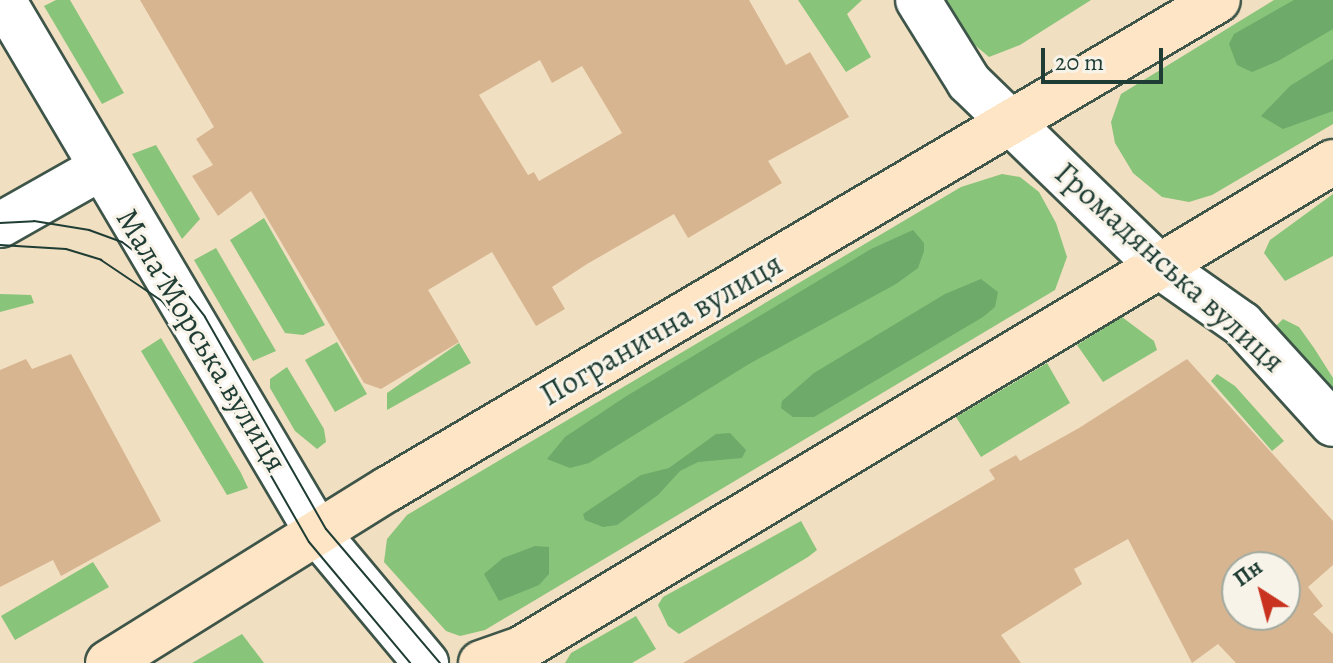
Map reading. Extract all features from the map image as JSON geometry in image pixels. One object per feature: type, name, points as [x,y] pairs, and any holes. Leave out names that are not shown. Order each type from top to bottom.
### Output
[{"type":"main road","name":"Погранична вулиця","points":[[108,663],[319,535],[388,489],[1218,0]]},
{"type":"main road","points":[[481,663],[521,649],[1333,162]]},
{"type":"street","name":"Мала Морська вулиця","points":[[3,0],[99,169],[319,535],[426,663]]},
{"type":"street","name":"Громадянська вулиця","points":[[918,0],[969,82],[1013,121],[1158,265],[1242,324],[1333,424]]},
{"type":"street","points":[[0,225],[99,169]]},
{"type":"green space","points":[[56,0],[70,0],[124,93],[102,104],[44,6]]},
{"type":"green space","points":[[798,0],[862,0],[847,14],[871,57],[846,72]]},
{"type":"green space","points":[[946,0],[1091,0],[1020,45],[989,57],[970,41]]},
{"type":"green space","points":[[1274,0],[1333,0],[1333,124],[1212,195],[1189,202],[1162,197],[1133,173],[1115,143],[1111,122],[1121,94]]},
{"type":"green space","points":[[1294,0],[1333,0],[1333,29],[1278,61],[1252,72],[1237,65],[1229,44],[1234,34]]},
{"type":"green space","points":[[1333,59],[1333,111],[1283,129],[1261,116],[1290,86]]},
{"type":"green space","points":[[156,145],[200,219],[182,239],[132,154]]},
{"type":"green space","points":[[1002,174],[1020,177],[1039,192],[1056,223],[1067,257],[1055,290],[485,630],[460,636],[446,631],[384,562],[387,539],[407,515],[961,187]]},
{"type":"green space","points":[[1333,194],[1333,256],[1285,281],[1264,253],[1270,240]]},
{"type":"green space","points":[[264,218],[325,325],[303,335],[285,333],[230,240]]},
{"type":"green space","points":[[913,230],[924,243],[924,251],[918,268],[896,284],[749,364],[589,463],[570,468],[547,459],[565,437],[625,397],[871,249]]},
{"type":"green space","points":[[216,248],[276,351],[253,361],[194,260]]},
{"type":"green space","points":[[981,279],[998,292],[995,307],[983,317],[814,417],[793,417],[781,408],[782,401],[814,373],[945,294]]},
{"type":"green space","points":[[0,294],[31,295],[34,303],[0,312]]},
{"type":"green space","points":[[1122,317],[1154,341],[1157,350],[1103,382],[1077,345]]},
{"type":"green space","points":[[1283,319],[1299,327],[1314,348],[1333,378],[1333,392],[1274,328]]},
{"type":"green space","points":[[161,338],[248,488],[227,495],[141,351]]},
{"type":"green space","points":[[337,342],[367,394],[335,412],[305,360]]},
{"type":"green space","points":[[459,343],[471,363],[387,410],[387,393]]},
{"type":"green space","points":[[1047,363],[1070,403],[981,457],[956,417]]},
{"type":"green space","points":[[287,367],[324,429],[326,442],[317,449],[295,431],[270,388],[270,379]]},
{"type":"green space","points":[[1217,374],[1235,386],[1284,441],[1272,451],[1211,381]]},
{"type":"green space","points":[[730,433],[746,450],[742,458],[698,462],[680,471],[658,495],[617,525],[603,527],[585,520],[583,514],[641,475],[669,468],[716,434]]},
{"type":"green space","points":[[801,521],[817,550],[679,634],[668,626],[658,605],[663,597]]},
{"type":"green space","points":[[535,546],[549,547],[549,574],[539,585],[499,601],[484,574],[503,558]]},
{"type":"green space","points":[[93,562],[109,587],[15,640],[1,616]]},
{"type":"green space","points":[[636,616],[656,649],[632,663],[565,663],[571,653]]},
{"type":"green space","points":[[242,634],[264,663],[192,663]]},
{"type":"building","points":[[140,0],[749,0],[786,65],[810,52],[849,117],[768,161],[782,183],[688,238],[674,214],[552,287],[565,309],[536,326],[492,252],[428,290],[459,342],[381,389],[364,383],[251,191],[218,216],[192,176],[213,165],[196,139],[214,127]],"holes":[[[540,60],[552,83],[582,66],[622,133],[539,181],[534,172],[528,175],[479,95]]]},
{"type":"building","points":[[71,354],[161,521],[61,576],[53,560],[0,587],[0,370],[26,359],[32,369]]},
{"type":"building","points":[[1187,359],[1333,521],[1333,565],[1308,587],[1323,606],[1313,614],[1333,634],[1333,663],[1236,663],[1218,644],[1192,663],[1128,539],[1074,569],[1082,584],[1001,635],[1021,663],[683,663],[995,479],[989,470],[1016,455],[1020,461],[1079,428]]},
{"type":"tram line","points":[[0,223],[34,221],[89,230],[122,242],[181,286],[205,317],[326,529],[440,663]]},
{"type":"tram line","points":[[0,245],[66,249],[101,260],[162,301],[191,336],[309,542],[410,663]]}]
